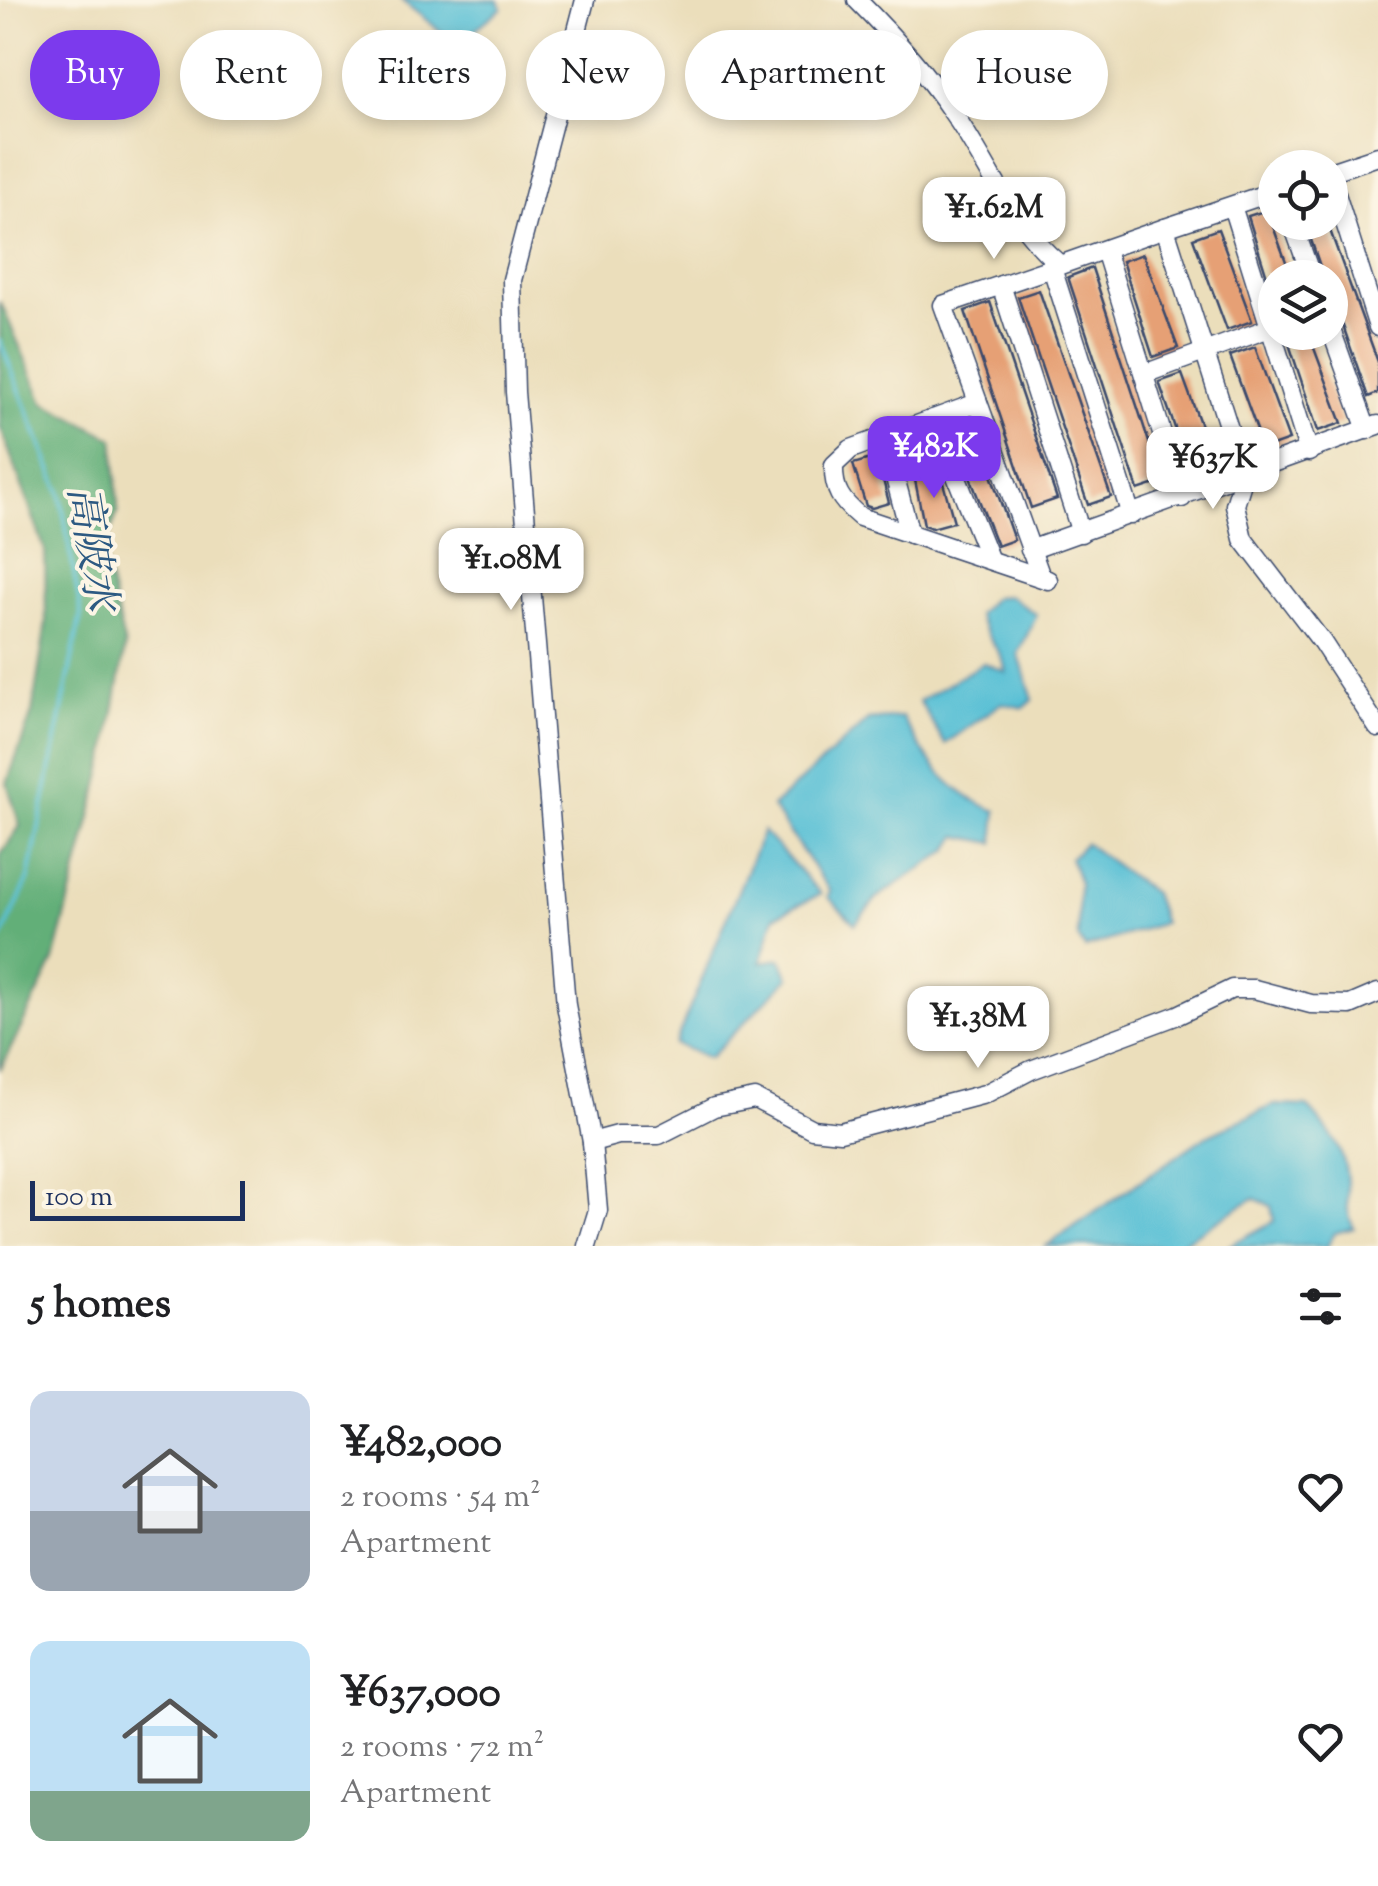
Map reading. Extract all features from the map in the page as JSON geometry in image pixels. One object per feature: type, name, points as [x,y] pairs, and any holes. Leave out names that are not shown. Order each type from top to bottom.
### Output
[{"type":"street","points":[[584,0],[512,280],[514,392],[566,1005],[592,1142],[598,1210],[587,1246]]},
{"type":"street","points":[[856,0],[952,112],[1000,198],[1056,266],[1131,515]]},
{"type":"street","points":[[1348,167],[1378,156]]},
{"type":"street","points":[[978,402],[851,449],[834,465],[833,484],[843,503],[860,517],[1045,579],[1030,550],[978,402],[943,305],[1258,197]]},
{"type":"street","points":[[1232,206],[1258,283]]},
{"type":"street","points":[[1165,228],[1244,476],[1235,505],[1242,539],[1322,642],[1378,728]]},
{"type":"street","points":[[1348,231],[1378,327]]},
{"type":"street","points":[[1106,250],[1182,498]]},
{"type":"street","points":[[1001,285],[1081,532]]},
{"type":"street","points":[[1144,374],[1258,333]]},
{"type":"street","points":[[1280,350],[1309,452]]},
{"type":"street","points":[[1030,550],[1372,428],[1340,350]]},
{"type":"street","points":[[933,419],[988,558]]},
{"type":"street","points":[[884,436],[910,534]]},
{"type":"street","points":[[592,1142],[618,1135],[658,1134],[714,1107],[755,1099],[812,1129],[840,1132],[985,1094],[1031,1070],[1178,1016],[1232,989],[1254,989],[1311,1004],[1350,1005],[1378,993]]},
{"type":"green space","points":[[0,301],[44,402],[114,439],[118,511],[103,553],[125,647],[106,758],[54,961],[0,1070],[0,855],[20,826],[7,783],[32,713],[46,623],[45,550],[0,426]]},
{"type":"water","points":[[401,0],[498,0],[502,8],[474,30],[439,30]]},
{"type":"water","points":[[1009,596],[1037,615],[1018,653],[1033,700],[1024,708],[1002,703],[945,744],[919,701],[984,663],[1006,672],[977,614],[994,597]]},
{"type":"water","points":[[902,717],[941,774],[966,795],[997,811],[994,843],[958,836],[949,850],[878,897],[855,924],[828,897],[830,891],[772,807],[868,720]]},
{"type":"water","points":[[763,831],[821,894],[775,916],[761,962],[781,959],[789,978],[709,1058],[675,1044]]},
{"type":"water","points":[[1085,843],[1153,893],[1163,923],[1085,948],[1078,938],[1079,883],[1070,858]]},
{"type":"water","points":[[1274,1105],[1307,1106],[1329,1132],[1343,1160],[1348,1210],[1354,1228],[1335,1233],[1327,1246],[1228,1246],[1274,1221],[1271,1206],[1254,1198],[1176,1246],[1046,1246],[1206,1136]]},
{"type":"building","points":[[1258,213],[1258,240],[1278,240],[1285,260],[1262,260],[1248,216]]},
{"type":"building","points":[[1218,229],[1252,321],[1227,330],[1193,238]]},
{"type":"building","points":[[1311,240],[1334,240],[1341,260],[1318,260]]},
{"type":"building","points":[[1143,254],[1178,348],[1153,357],[1122,261]]},
{"type":"building","points":[[1092,268],[1162,482],[1138,490],[1068,277]]},
{"type":"building","points":[[1348,280],[1378,362],[1378,393],[1368,397],[1348,340]]},
{"type":"building","points":[[1039,290],[1111,497],[1088,505],[1018,297]]},
{"type":"building","points":[[990,302],[1057,499],[1031,508],[965,311]]},
{"type":"building","points":[[1255,347],[1289,440],[1264,449],[1230,356]]},
{"type":"building","points":[[1291,350],[1315,350],[1342,423],[1318,431]]},
{"type":"building","points":[[1182,374],[1216,467],[1192,477],[1159,382]]},
{"type":"building","points":[[972,421],[978,438],[957,445],[951,429]]},
{"type":"building","points":[[928,439],[934,454],[910,463],[904,448]]},
{"type":"building","points":[[877,457],[889,503],[872,508],[866,506],[853,464]]},
{"type":"building","points":[[985,458],[1014,540],[997,546],[965,464]]},
{"type":"building","points":[[940,472],[954,522],[932,528],[924,525],[915,480]]},
{"type":"waterway","name":"高陂水","points":[[0,341],[60,492],[81,614],[29,878],[0,942]]}]
